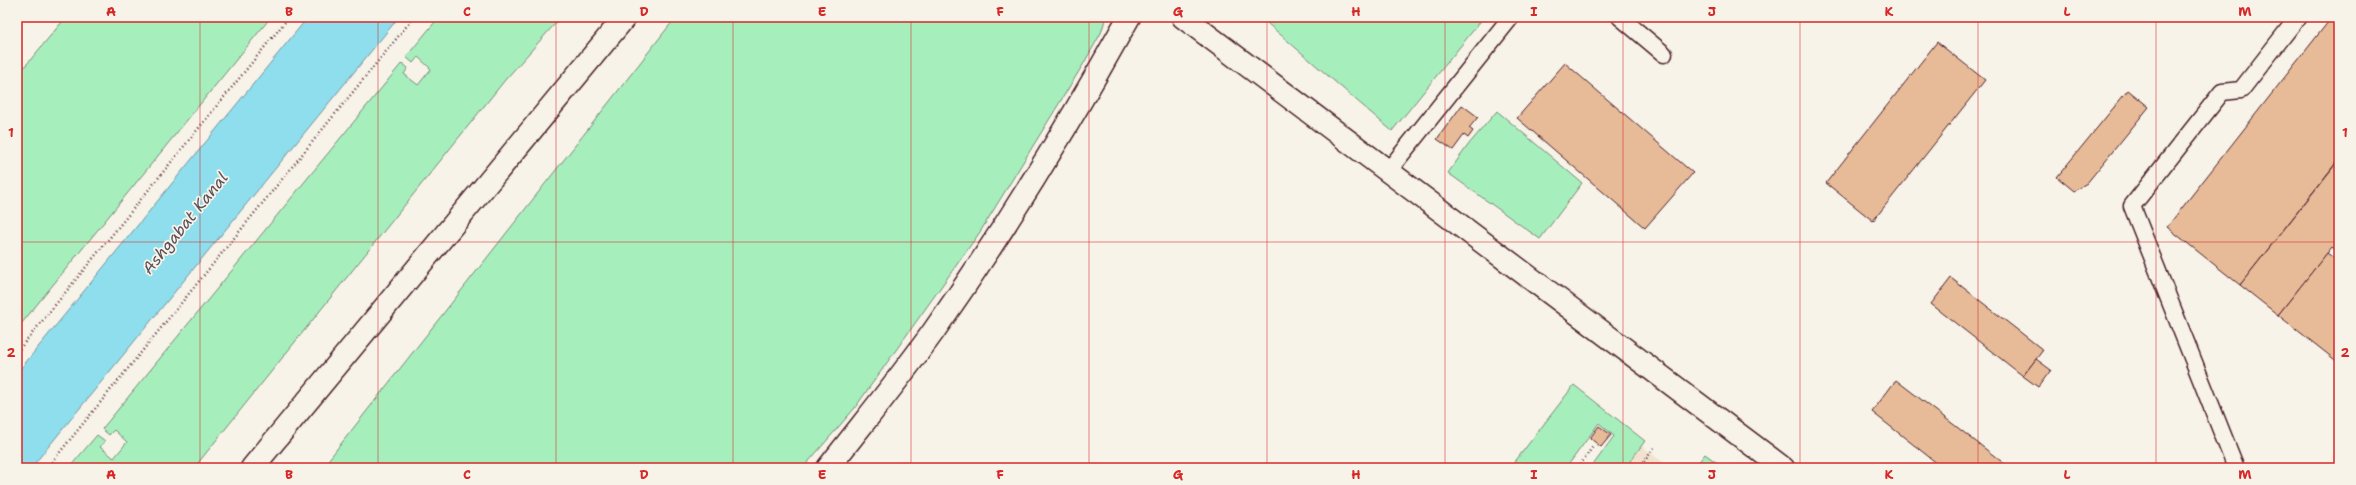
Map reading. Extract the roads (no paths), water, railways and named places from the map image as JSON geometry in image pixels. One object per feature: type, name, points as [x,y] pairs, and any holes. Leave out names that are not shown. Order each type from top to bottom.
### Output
[{"type":"street","points":[[252,468],[625,17]]},
{"type":"street","points":[[828,468],[932,332],[999,233],[1097,75],[1129,17]]},
{"type":"street","points":[[1183,17],[1783,468]]},
{"type":"lane","points":[[1388,171],[1510,17]]},
{"type":"lane","points":[[1620,17],[1664,54]]},
{"type":"lane","points":[[2236,468],[2132,206],[2222,92],[2241,90],[2298,17]]},
{"type":"water","name":"Ashgabat Kanal","points":[[308,17],[399,17],[31,468],[17,468],[17,373]]}]
